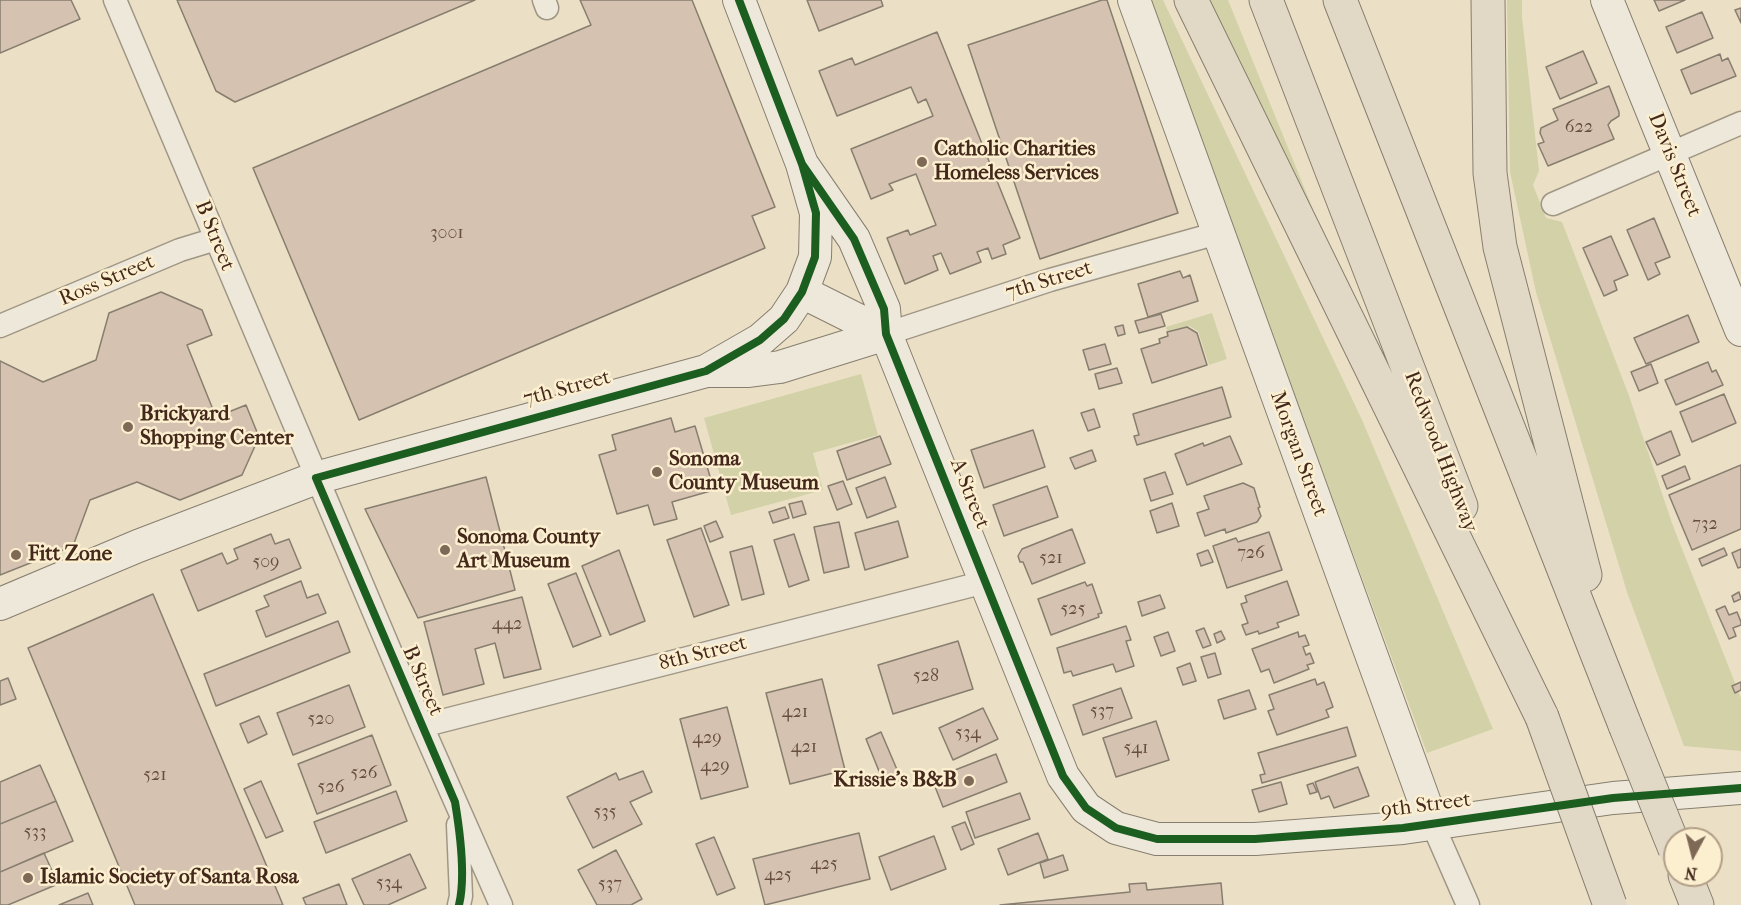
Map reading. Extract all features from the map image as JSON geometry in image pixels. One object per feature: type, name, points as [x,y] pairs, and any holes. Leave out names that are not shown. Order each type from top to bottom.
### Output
[{"type":"highway","points":[[1191,0],[1542,717]]},
{"type":"highway","name":"Redwood Highway","points":[[1266,0],[1542,717],[1610,905]]},
{"type":"highway","points":[[1340,0],[1666,827]]},
{"type":"highway","points":[[1488,0],[1490,173],[1500,247],[1625,725]]},
{"type":"highway","points":[[1690,887],[1697,905]]},
{"type":"street","name":"B Street","points":[[115,0],[454,802],[501,905]]},
{"type":"street","name":"A Street","points":[[739,0],[802,164],[816,213],[815,257],[802,292]]},
{"type":"street","name":"Morgan Street","points":[[1134,0],[1432,825],[1468,905]]},
{"type":"street","name":"Davis Street","points":[[1607,0],[1741,330]]},
{"type":"street","points":[[1553,204],[1741,123]]},
{"type":"street","name":"A Street","points":[[802,164],[854,239],[884,309],[886,334],[1063,776],[1086,808],[1116,828]]},
{"type":"street","name":"7th Street","points":[[706,371],[749,371],[780,367],[1050,280],[1218,233]]},
{"type":"street","name":"Ross Street","points":[[0,326],[180,250],[216,239]]},
{"type":"street","name":"7th Street","points":[[0,604],[138,546],[316,478],[706,371],[760,340],[784,319],[802,292]]},
{"type":"street","points":[[802,292],[886,334]]},
{"type":"street","name":"8th Street","points":[[422,726],[984,582]]},
{"type":"street","name":"9th Street","points":[[1116,828],[1157,839],[1255,839],[1432,825],[1613,798],[1741,788]]},
{"type":"street","name":"B Street","points":[[454,802],[460,842],[461,896],[459,905]]},
{"type":"green space","points":[[1148,0],[1163,0],[1362,420],[1493,729],[1427,753]]},
{"type":"green space","points":[[1204,0],[1228,0],[1334,261]]},
{"type":"green space","points":[[1507,0],[1522,0],[1539,171],[1533,185],[1546,218],[1562,222],[1628,393],[1673,526],[1741,698],[1741,751],[1684,746],[1627,592],[1536,292],[1510,172]]},
{"type":"green space","points":[[1212,313],[1227,359],[1209,365],[1198,331],[1189,326],[1167,331],[1166,327]]},
{"type":"green space","points":[[861,374],[878,435],[813,453],[823,490],[731,515],[704,418]]},
{"type":"building","points":[[0,0],[71,0],[80,19],[0,53]]},
{"type":"building","points":[[177,0],[475,0],[235,102],[216,91]]},
{"type":"building","points":[[580,0],[692,0],[775,207],[752,216],[765,248],[359,420],[253,168],[591,25]]},
{"type":"building","points":[[807,0],[881,0],[883,6],[819,31]]},
{"type":"building","points":[[1107,0],[1178,213],[1040,259],[968,45]]},
{"type":"building","points":[[1654,0],[1685,0],[1659,11]]},
{"type":"building","points":[[1741,8],[1741,23],[1735,10]]},
{"type":"building","points":[[1702,12],[1713,38],[1677,53],[1666,27]]},
{"type":"building","name":"Catholic Charities Homeless Services","points":[[937,32],[1020,238],[1003,245],[1006,254],[992,259],[988,248],[977,252],[981,262],[950,274],[941,253],[933,256],[938,270],[905,284],[887,238],[908,230],[910,235],[936,225],[916,174],[889,184],[893,190],[871,199],[851,149],[933,116],[926,99],[918,103],[911,87],[837,116],[819,71],[852,58],[855,65]]},
{"type":"building","points":[[1583,51],[1597,83],[1560,99],[1546,67]]},
{"type":"building","points":[[1720,54],[1722,61],[1728,58],[1736,76],[1691,94],[1681,70]]},
{"type":"building","points":[[1609,86],[1619,112],[1619,116],[1608,125],[1614,139],[1548,166],[1538,144],[1544,142],[1540,133],[1541,128],[1558,120],[1553,109]]},
{"type":"building","points":[[1654,218],[1670,257],[1655,263],[1660,274],[1648,280],[1627,230]]},
{"type":"building","points":[[1611,236],[1628,275],[1614,281],[1617,290],[1604,296],[1583,248]]},
{"type":"building","points":[[1180,271],[1183,278],[1190,275],[1198,301],[1148,317],[1138,284]]},
{"type":"building","name":"Brickyard Shopping Center","points":[[161,292],[202,310],[212,335],[187,345],[216,417],[246,405],[259,437],[242,475],[180,500],[137,482],[90,500],[73,546],[0,575],[0,361],[43,382],[96,360],[109,313]]},
{"type":"building","points":[[1161,314],[1165,326],[1139,333],[1135,321]]},
{"type":"building","points":[[1688,315],[1699,342],[1646,364],[1634,338]]},
{"type":"building","points":[[1123,325],[1125,334],[1118,336],[1115,327]]},
{"type":"building","points":[[1187,327],[1197,333],[1207,365],[1152,383],[1141,349],[1160,343],[1159,339],[1168,336],[1167,332]]},
{"type":"building","points":[[1105,344],[1111,364],[1089,370],[1083,350]]},
{"type":"building","points":[[1708,362],[1712,372],[1716,370],[1723,385],[1676,405],[1665,380]]},
{"type":"building","points":[[1651,364],[1658,383],[1639,391],[1631,372]]},
{"type":"building","points":[[1117,368],[1122,383],[1099,389],[1095,374]]},
{"type":"building","points":[[1222,387],[1231,417],[1137,445],[1134,436],[1139,435],[1133,414]]},
{"type":"building","points":[[1724,394],[1736,423],[1692,442],[1680,412]]},
{"type":"building","points":[[1094,409],[1100,427],[1088,431],[1081,413]]},
{"type":"building","name":"Sonoma County Museum","points":[[671,418],[675,432],[695,426],[714,490],[672,502],[677,519],[654,525],[648,505],[617,514],[599,455],[616,450],[612,435]]},
{"type":"building","points":[[1033,430],[1045,467],[984,488],[971,450]]},
{"type":"building","points":[[1671,431],[1680,455],[1657,465],[1646,442]]},
{"type":"building","points":[[880,436],[891,464],[847,480],[837,451]]},
{"type":"building","points":[[1230,436],[1242,464],[1187,485],[1175,454]]},
{"type":"building","points":[[1092,450],[1096,461],[1075,469],[1070,458]]},
{"type":"building","points":[[1741,465],[1741,529],[1692,550],[1669,495]]},
{"type":"building","points":[[1685,466],[1690,479],[1667,489],[1662,476]]},
{"type":"building","points":[[1165,472],[1173,494],[1151,501],[1144,479]]},
{"type":"building","name":"Sonoma County Art Museum","points":[[486,477],[515,590],[418,618],[365,509]]},
{"type":"building","points":[[885,477],[896,507],[867,518],[856,488]]},
{"type":"building","points":[[843,481],[852,504],[837,510],[828,486]]},
{"type":"building","points":[[1243,483],[1254,488],[1261,516],[1257,522],[1226,533],[1225,529],[1205,536],[1197,513],[1209,509],[1204,496]]},
{"type":"building","points":[[1047,486],[1058,517],[1004,536],[993,505]]},
{"type":"building","points":[[802,501],[806,514],[793,518],[789,504]]},
{"type":"building","points":[[1172,503],[1179,526],[1157,533],[1150,511]]},
{"type":"building","points":[[785,507],[789,518],[773,523],[769,512]]},
{"type":"building","points":[[716,521],[723,537],[710,542],[704,526]]},
{"type":"building","points":[[898,521],[908,557],[865,570],[855,533]]},
{"type":"building","points":[[839,522],[849,567],[824,573],[814,527]]},
{"type":"building","points":[[701,528],[729,605],[694,617],[667,540]]},
{"type":"building","points":[[1072,529],[1085,563],[1032,584],[1018,556],[1022,549]]},
{"type":"building","points":[[1269,532],[1282,570],[1227,588],[1213,546],[1236,538],[1238,542]]},
{"type":"building","points":[[271,534],[275,544],[289,539],[301,568],[198,611],[181,570],[222,553],[227,564],[238,559],[234,549]]},
{"type":"building","points":[[794,534],[809,580],[789,587],[774,540]]},
{"type":"building","points":[[752,546],[764,594],[742,600],[730,552]]},
{"type":"building","points":[[1724,548],[1727,555],[1702,566],[1699,559]]},
{"type":"building","points":[[1741,549],[1741,567],[1738,568],[1732,553]]},
{"type":"building","points":[[619,550],[645,621],[610,635],[582,566]]},
{"type":"building","points":[[1208,550],[1213,562],[1201,566],[1197,554]]},
{"type":"building","points":[[576,573],[601,636],[573,647],[548,584]]},
{"type":"building","points":[[301,581],[307,598],[318,594],[326,613],[266,637],[256,611],[269,606],[264,596]]},
{"type":"building","points":[[1287,581],[1299,615],[1277,623],[1279,627],[1259,634],[1258,631],[1246,635],[1242,625],[1248,623],[1241,604],[1247,602],[1245,596]]},
{"type":"building","points":[[1085,582],[1087,586],[1092,584],[1102,613],[1098,614],[1099,617],[1051,635],[1038,599]]},
{"type":"building","points":[[1739,592],[1741,599],[1734,602],[1732,596]]},
{"type":"building","points":[[153,594],[283,905],[135,905],[28,648]]},
{"type":"building","points":[[1160,595],[1165,608],[1142,616],[1138,602]]},
{"type":"building","points":[[522,597],[541,669],[504,678],[495,643],[475,649],[484,684],[443,695],[424,622]]},
{"type":"building","points":[[1725,606],[1729,615],[1737,612],[1741,622],[1741,625],[1733,628],[1736,636],[1729,639],[1716,610]]},
{"type":"building","points":[[338,621],[350,652],[216,706],[204,674]]},
{"type":"building","points":[[1126,626],[1131,640],[1126,641],[1134,666],[1116,672],[1113,664],[1073,676],[1071,671],[1064,673],[1057,648]]},
{"type":"building","points":[[1204,628],[1211,645],[1203,648],[1196,631]]},
{"type":"building","points":[[1221,631],[1225,639],[1217,643],[1214,634]]},
{"type":"building","points":[[1168,632],[1175,651],[1161,656],[1154,637]]},
{"type":"building","points":[[1298,632],[1299,637],[1305,635],[1309,645],[1303,647],[1306,655],[1310,653],[1314,663],[1307,665],[1309,669],[1274,683],[1269,669],[1261,672],[1252,649]]},
{"type":"building","points":[[958,641],[973,689],[893,714],[878,665]]},
{"type":"building","points":[[1215,653],[1221,674],[1208,678],[1201,657]]},
{"type":"building","points":[[1190,663],[1196,681],[1183,685],[1177,668]]},
{"type":"building","points":[[8,678],[16,699],[0,705],[0,681]]},
{"type":"building","points":[[822,679],[845,770],[790,784],[766,693]]},
{"type":"building","points":[[1315,679],[1317,685],[1324,682],[1333,707],[1326,710],[1329,717],[1277,735],[1268,711],[1274,709],[1269,695]]},
{"type":"building","points":[[1741,682],[1741,690],[1735,693],[1732,686]]},
{"type":"building","points":[[349,685],[365,727],[293,755],[277,713]]},
{"type":"building","points":[[1121,688],[1132,718],[1083,735],[1073,705]]},
{"type":"building","points":[[1249,690],[1256,709],[1224,719],[1218,700]]},
{"type":"building","points":[[727,707],[748,787],[701,799],[680,719]]},
{"type":"building","points":[[983,708],[998,739],[953,760],[939,728]]},
{"type":"building","points":[[259,716],[267,734],[248,743],[240,724]]},
{"type":"building","points":[[1156,721],[1169,760],[1116,777],[1103,738]]},
{"type":"building","points":[[1347,727],[1356,756],[1262,783],[1260,775],[1265,774],[1258,753]]},
{"type":"building","points":[[881,732],[901,779],[885,786],[866,739]]},
{"type":"building","points":[[372,735],[391,785],[317,814],[298,764]]},
{"type":"building","name":"Krissie's B&B","points":[[996,754],[1007,782],[943,807],[932,779]]},
{"type":"building","points":[[40,765],[56,801],[0,824],[0,782]]},
{"type":"building","points":[[1358,767],[1369,796],[1334,808],[1329,796],[1321,799],[1315,782]]},
{"type":"building","points":[[643,771],[652,792],[630,802],[642,824],[593,848],[567,797],[616,773],[619,780]]},
{"type":"building","points":[[261,781],[283,831],[266,838],[244,789]]},
{"type":"building","points":[[1281,782],[1287,804],[1259,812],[1252,790]]},
{"type":"building","points":[[1313,783],[1317,792],[1310,794],[1307,785]]},
{"type":"building","points":[[396,791],[407,821],[326,853],[314,822]]},
{"type":"building","points":[[1020,793],[1030,819],[975,838],[966,812]]},
{"type":"building","points":[[56,801],[73,841],[0,872],[0,824]]},
{"type":"building","points":[[965,822],[974,844],[961,850],[952,827]]},
{"type":"building","points":[[859,833],[870,879],[765,905],[753,859]]},
{"type":"building","points":[[1038,833],[1048,859],[1008,875],[998,849]]},
{"type":"building","points":[[934,836],[946,869],[891,890],[879,857]]},
{"type":"building","points":[[714,837],[735,888],[717,895],[696,844]]},
{"type":"building","points":[[616,850],[642,899],[631,905],[597,905],[578,870]]},
{"type":"building","name":"Islamic Society of Santa Rosa","points":[[44,853],[58,884],[8,905],[0,905],[0,872]]},
{"type":"building","points":[[410,854],[426,888],[388,905],[364,905],[352,879]]},
{"type":"building","points":[[1063,855],[1068,870],[1044,878],[1040,863]]},
{"type":"building","points":[[1146,883],[1147,890],[1221,883],[1223,905],[1000,905],[1130,892],[1129,884]]},
{"type":"building","points":[[339,884],[347,905],[306,905],[303,898]]},
{"type":"building","points":[[88,893],[93,905],[59,905]]},
{"type":"cycle path","points":[[459,905],[462,868],[455,802],[316,478],[706,371],[760,340],[784,319],[802,292],[815,257],[816,213],[802,164],[739,0]]},
{"type":"cycle path","points":[[802,164],[854,239],[884,309],[886,334],[1063,776],[1086,808],[1116,828],[1157,839],[1255,839],[1403,828],[1613,798],[1741,788]]},
{"type":"place","name":"Catholic Charities Homeless Services","points":[[922,162]]},
{"type":"place","name":"Brickyard Shopping Center","points":[[128,427]]},
{"type":"place","name":"Sonoma County Museum","points":[[657,472]]},
{"type":"place","name":"Sonoma County Art Museum","points":[[445,550]]},
{"type":"place","name":"Fitt Zone","points":[[16,555]]},
{"type":"place","name":"Krissie's B&B","points":[[969,781]]},
{"type":"place","name":"Islamic Society of Santa Rosa","points":[[28,878]]}]
